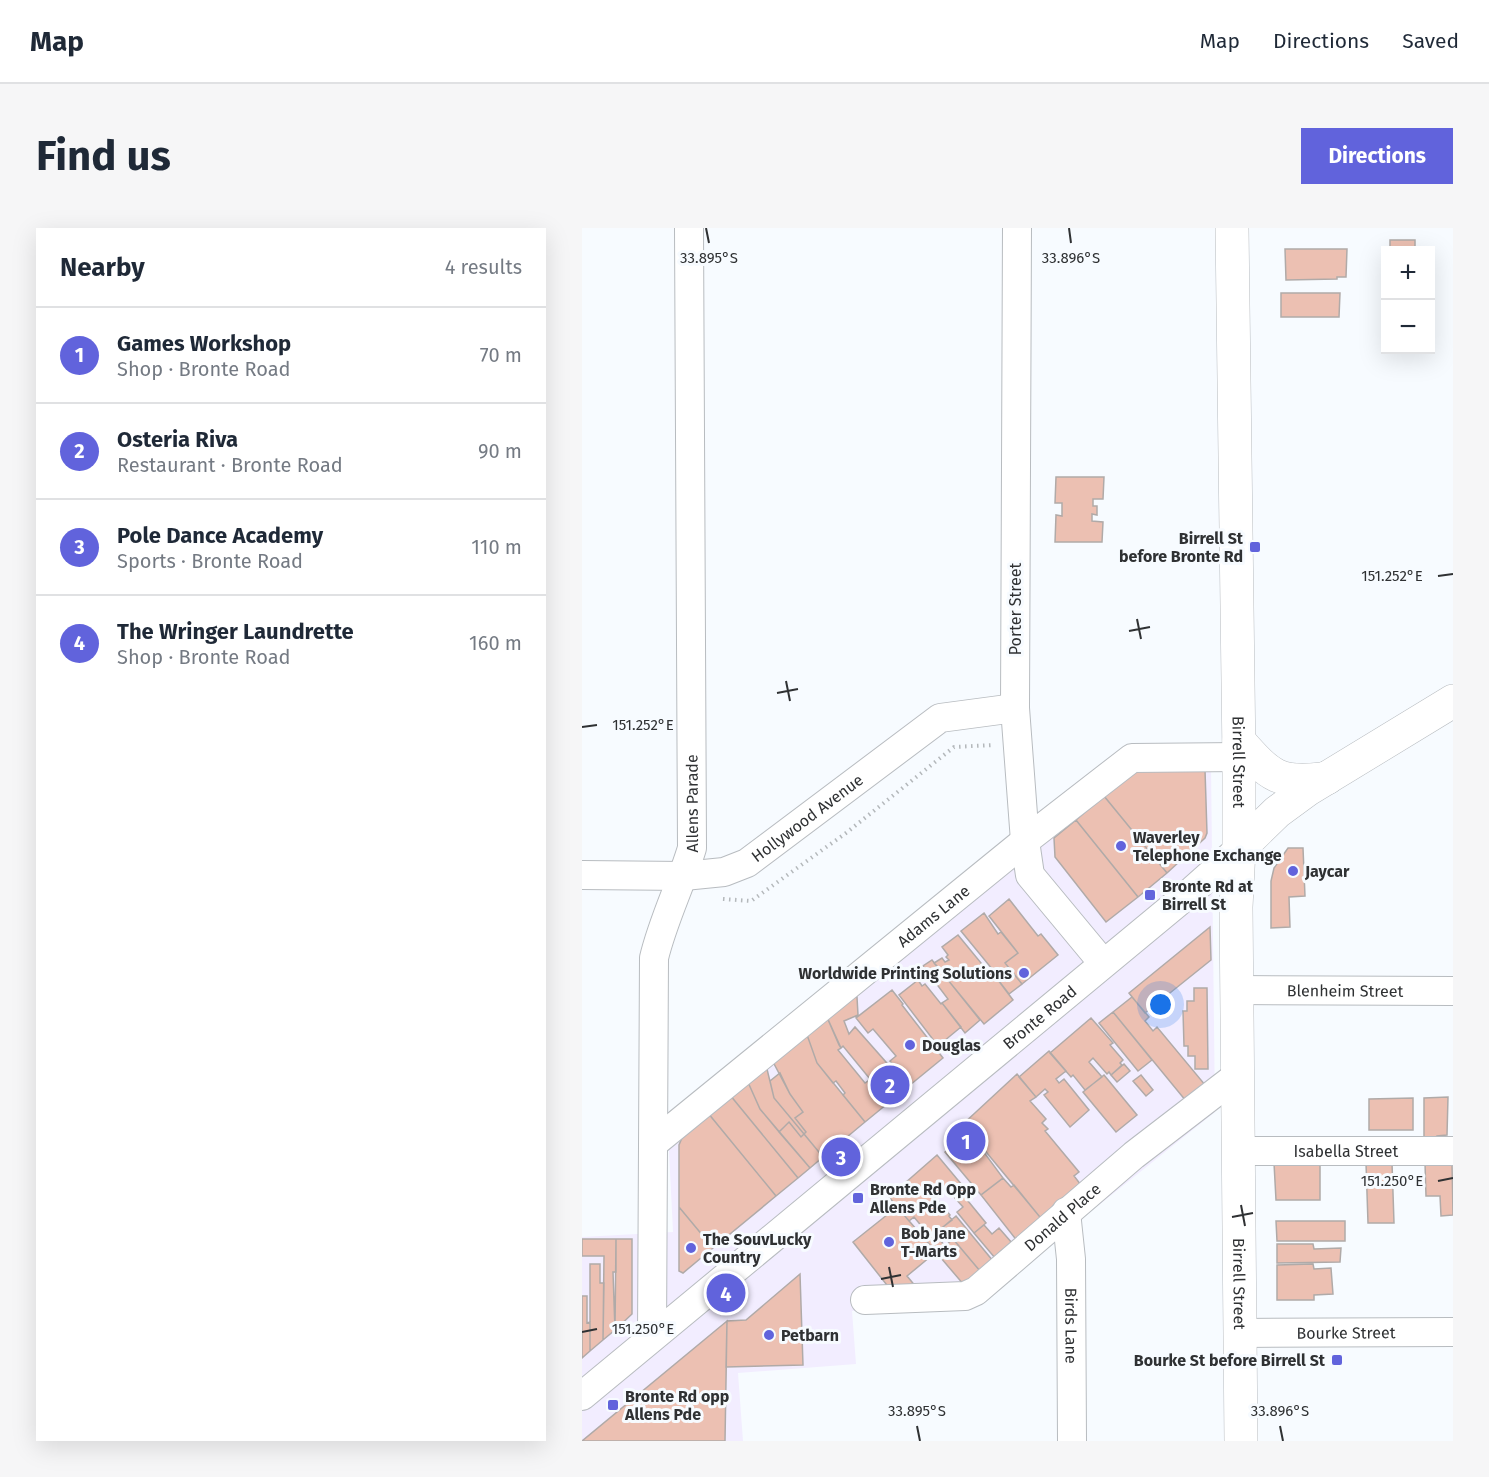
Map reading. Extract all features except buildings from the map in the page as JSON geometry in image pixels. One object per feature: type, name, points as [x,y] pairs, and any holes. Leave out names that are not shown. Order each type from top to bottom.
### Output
[{"type":"main road","name":"Birrell Street","points":[[1232,228],[1239,749],[1239,849],[1236,907],[1241,1441]]},
{"type":"main road","name":"Bronte Road","points":[[1239,849],[1277,812],[1327,778],[1453,701]]},
{"type":"main road","points":[[1239,749],[1264,769],[1282,778],[1303,782],[1327,778]]},
{"type":"street","name":"Allens Parade","points":[[652,1337],[654,958],[661,931],[684,876],[692,848],[689,228]]},
{"type":"street","name":"Porter Street","points":[[1017,228],[1015,708],[1025,841],[1030,875],[1103,963]]},
{"type":"street","name":"Hollywood Avenue","points":[[582,875],[684,876],[724,872],[747,863],[940,718],[1015,708]]},
{"type":"street","name":"Adams Lane","points":[[654,1143],[1025,841],[1132,758],[1239,749]]},
{"type":"street","name":"Bronte Road","points":[[582,1396],[1239,849]]},
{"type":"street","name":"Blenheim Street","points":[[1237,990],[1453,990]]},
{"type":"street","name":"Donald Place","points":[[865,1300],[965,1296],[976,1291],[1134,1155],[1238,1076]]},
{"type":"street","name":"Isabella Street","points":[[1238,1151],[1453,1151]]},
{"type":"street","name":"Birds Lane","points":[[1066,1212],[1071,1259],[1072,1441]]},
{"type":"street","name":"Bourke Street","points":[[1240,1333],[1453,1332]]},
{"type":"shaded area","points":[[1139,760],[1211,767],[1215,1112],[983,1298],[852,1311],[856,1364],[738,1373],[743,1441],[582,1441],[582,1237],[673,1232],[668,1131]]},
{"type":"place","name":"Birrell St before Bronte Rd","points":[[1255,547]]},
{"type":"place","name":"Waverley Telephone Exchange","points":[[1121,846]]},
{"type":"place","name":"Jaycar","points":[[1293,871]]},
{"type":"place","name":"Bronte Rd at Birrell St","points":[[1150,895]]},
{"type":"place","name":"Worldwide Printing Solutions","points":[[1024,973]]},
{"type":"place","name":"Douglas","points":[[910,1045]]},
{"type":"place","name":"Osteria Riva","points":[[890,1085]]},
{"type":"place","name":"Games Workshop","points":[[966,1141]]},
{"type":"place","name":"Pole Dance Academy","points":[[841,1157]]},
{"type":"place","name":"Bronte Rd Opp Allens Pde","points":[[858,1198]]},
{"type":"place","name":"Bob Jane T-Marts","points":[[889,1242]]},
{"type":"place","name":"The SouvLucky Country","points":[[691,1248]]},
{"type":"place","name":"The Wringer Laundrette","points":[[726,1293]]},
{"type":"place","name":"Petbarn","points":[[769,1335]]},
{"type":"place","name":"Bourke St before Birrell St","points":[[1337,1360]]},
{"type":"place","name":"Bronte Rd opp Allens Pde","points":[[613,1405]]}]
